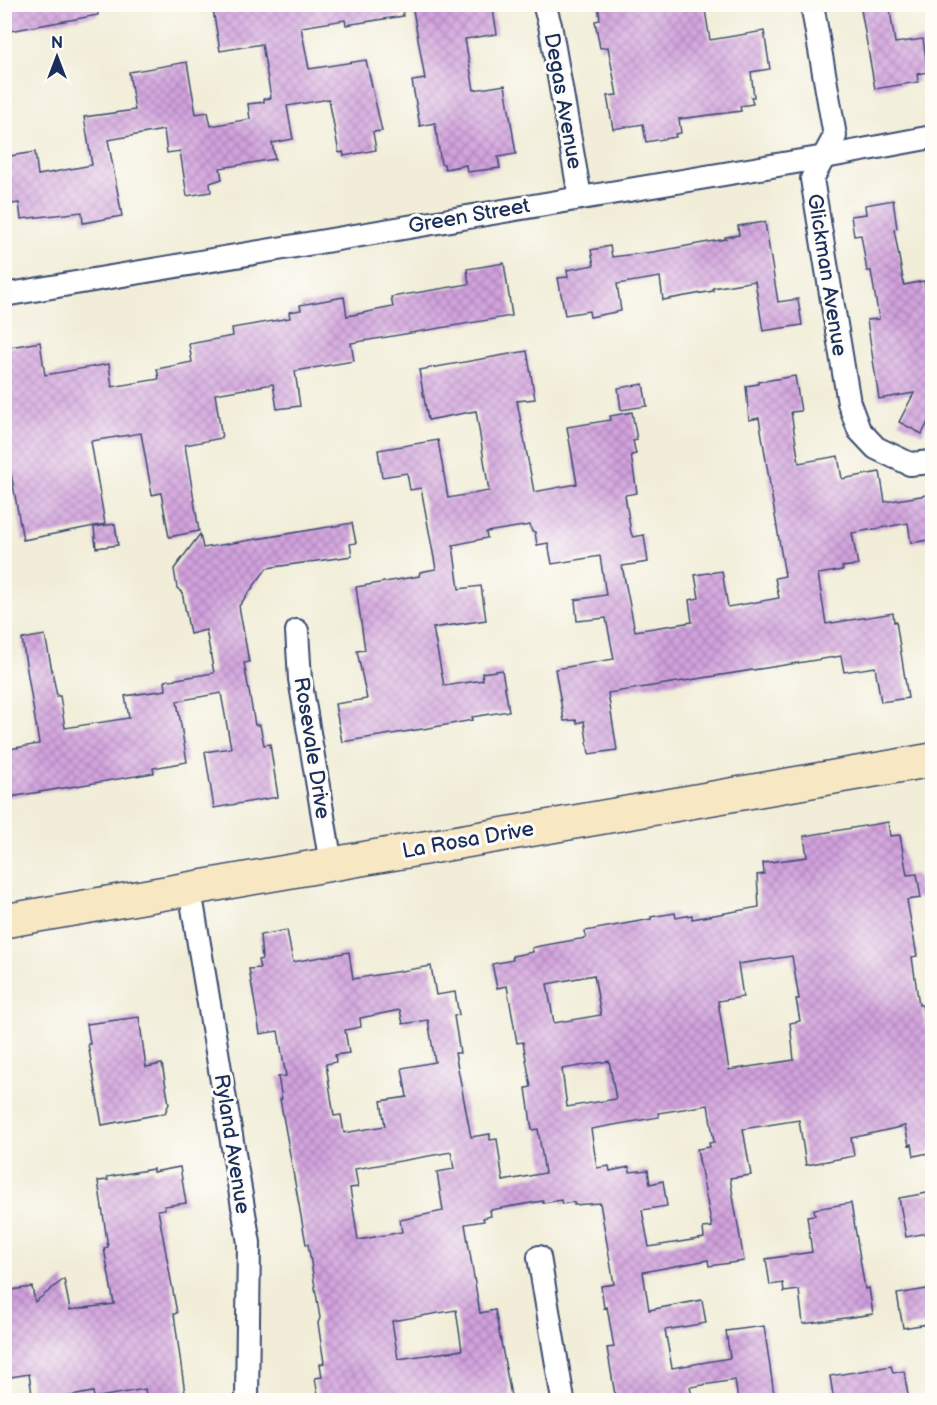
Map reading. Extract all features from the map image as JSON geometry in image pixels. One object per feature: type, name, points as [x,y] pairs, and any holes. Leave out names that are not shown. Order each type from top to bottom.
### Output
[{"type":"street","name":"Degas Avenue","points":[[544,4],[550,25],[580,198]]},
{"type":"street","name":"Glickman Avenue","points":[[812,4],[835,136],[812,179],[849,403],[859,430],[876,448],[910,464],[933,462]]},
{"type":"street","name":"Green Street","points":[[4,295],[933,137]]},
{"type":"street","name":"Rosevale Drive","points":[[297,631],[300,679],[331,864]]},
{"type":"street","name":"La Rosa Drive","points":[[4,921],[933,760]]},
{"type":"street","name":"Ryland Avenue","points":[[190,890],[249,1243],[247,1401]]},
{"type":"street","points":[[539,1257],[564,1401]]},
{"type":"building","points":[[4,4],[97,4],[98,15],[4,32]]},
{"type":"building","points":[[212,4],[402,4],[403,16],[346,25],[345,20],[301,27],[309,69],[366,60],[382,131],[373,132],[376,150],[344,156],[343,152],[339,153],[329,99],[287,106],[293,139],[272,143],[275,159],[220,168],[222,179],[210,183],[211,192],[187,196],[180,151],[167,153],[164,130],[108,140],[122,216],[83,223],[82,212],[21,219],[19,203],[4,205],[4,157],[35,152],[38,175],[92,165],[84,117],[135,110],[129,72],[187,62],[196,114],[208,112],[211,126],[250,119],[248,104],[264,102],[264,99],[271,98],[262,44],[220,51]]},
{"type":"building","points":[[412,4],[492,4],[497,34],[465,39],[474,90],[505,85],[516,154],[498,157],[500,168],[467,172],[466,165],[445,169],[444,164],[441,164],[435,123],[420,126],[412,81],[425,79]]},
{"type":"building","points":[[598,4],[704,4],[710,40],[764,31],[770,69],[751,72],[753,104],[740,106],[741,111],[679,119],[681,133],[675,134],[676,137],[646,142],[643,124],[613,129],[607,96],[617,95],[608,47],[600,48],[595,21],[600,20]]},
{"type":"building","points":[[860,4],[889,4],[895,43],[923,39],[928,72],[917,74],[918,82],[875,89]]},
{"type":"building","points":[[893,200],[897,228],[894,229],[904,285],[924,281],[930,322],[933,322],[933,412],[922,434],[899,422],[914,393],[879,399],[867,320],[879,319],[871,271],[867,271],[861,235],[854,236],[851,216],[866,214],[865,205]]},
{"type":"building","points":[[765,222],[778,302],[798,299],[802,325],[763,331],[755,281],[663,300],[660,277],[617,284],[621,311],[590,317],[589,311],[565,315],[558,278],[568,277],[567,270],[594,265],[591,250],[610,246],[612,257],[653,252],[726,239],[725,237],[739,235],[738,226]]},
{"type":"building","points":[[504,263],[512,316],[351,343],[354,361],[295,371],[300,406],[277,409],[273,384],[215,394],[222,438],[185,445],[199,531],[169,537],[161,493],[152,495],[141,433],[91,441],[105,524],[23,540],[10,468],[4,469],[4,348],[40,342],[45,375],[109,364],[112,387],[159,379],[157,369],[192,362],[189,344],[233,336],[232,328],[290,318],[289,312],[301,310],[300,305],[344,297],[347,316],[393,307],[391,297],[469,284],[467,269]]},
{"type":"building","points":[[527,351],[535,399],[517,401],[534,492],[577,484],[567,427],[611,420],[610,416],[632,412],[637,440],[633,441],[636,454],[631,455],[637,493],[625,495],[631,533],[633,537],[644,535],[648,562],[622,566],[635,631],[692,622],[689,600],[699,598],[695,575],[722,571],[728,607],[779,598],[775,578],[785,576],[759,418],[749,420],[746,386],[795,376],[801,411],[791,412],[799,463],[838,456],[842,479],[880,472],[885,502],[933,494],[933,539],[911,543],[908,523],[852,533],[858,565],[818,574],[826,624],[893,613],[908,698],[881,702],[875,667],[844,672],[841,656],[608,693],[617,750],[589,754],[584,721],[577,723],[576,720],[564,721],[555,669],[614,659],[606,618],[577,621],[575,600],[606,595],[600,556],[552,564],[548,543],[537,545],[535,532],[532,532],[530,525],[486,532],[487,538],[453,545],[459,589],[481,586],[486,620],[433,628],[444,686],[483,680],[482,673],[502,670],[509,711],[472,717],[473,720],[342,742],[335,704],[367,699],[357,651],[365,650],[356,587],[419,576],[420,572],[436,569],[421,488],[410,490],[407,473],[382,477],[378,450],[438,440],[448,498],[489,491],[476,411],[428,420],[419,370]]},
{"type":"building","points":[[643,384],[647,406],[621,410],[618,388]]},
{"type":"building","points":[[352,523],[356,543],[350,544],[352,556],[267,568],[239,606],[249,662],[244,663],[255,725],[260,725],[264,745],[270,744],[278,797],[214,808],[205,752],[231,748],[221,693],[177,701],[187,762],[153,768],[154,773],[4,798],[4,750],[39,744],[22,639],[45,635],[57,696],[60,696],[65,728],[129,718],[125,696],[166,690],[165,681],[214,673],[206,630],[190,634],[182,592],[177,588],[174,569],[200,534],[203,548]]},
{"type":"building","points":[[115,524],[118,545],[96,548],[94,527]]},
{"type":"building","points":[[888,822],[890,836],[900,835],[907,875],[917,874],[921,898],[907,900],[917,956],[912,957],[919,1005],[922,1005],[933,1061],[933,1152],[914,1156],[905,1126],[851,1138],[854,1156],[806,1165],[799,1120],[743,1129],[751,1175],[730,1178],[744,1261],[709,1266],[708,1260],[643,1272],[649,1310],[702,1300],[706,1323],[665,1330],[672,1368],[730,1358],[726,1331],[764,1326],[775,1401],[738,1401],[735,1380],[690,1387],[693,1401],[616,1401],[607,1348],[614,1347],[601,1286],[614,1284],[600,1203],[574,1205],[574,1202],[562,1204],[561,1200],[490,1210],[491,1216],[483,1218],[484,1221],[465,1224],[480,1313],[495,1310],[512,1401],[319,1401],[315,1378],[322,1377],[320,1364],[324,1363],[318,1323],[320,1318],[280,1099],[282,1099],[278,1077],[286,1076],[278,1031],[260,1034],[249,969],[260,968],[258,960],[262,959],[260,935],[287,930],[293,962],[349,952],[353,979],[431,966],[436,995],[455,992],[459,1015],[454,1016],[460,1053],[455,1053],[471,1137],[490,1134],[490,1140],[497,1139],[503,1181],[545,1173],[538,1129],[532,1130],[526,1088],[531,1087],[523,1042],[517,1043],[507,986],[497,988],[492,964],[513,960],[512,956],[533,952],[532,948],[586,938],[585,931],[675,913],[676,918],[692,915],[692,919],[759,907],[757,875],[764,874],[763,863],[807,857],[804,836]],"holes":[[[792,956],[800,1021],[790,1023],[794,1060],[729,1070],[718,1001],[743,997],[738,964]],[[594,975],[601,1015],[554,1023],[547,984]],[[400,1010],[403,1024],[428,1020],[435,1062],[402,1068],[407,1097],[381,1101],[385,1126],[344,1133],[341,1115],[334,1116],[326,1064],[336,1062],[335,1055],[349,1053],[345,1030],[361,1027],[360,1018]],[[609,1061],[616,1099],[567,1107],[562,1069]],[[708,1105],[714,1142],[709,1143],[710,1147],[697,1149],[712,1227],[703,1228],[704,1238],[649,1247],[642,1210],[667,1206],[663,1181],[650,1184],[648,1170],[630,1172],[629,1167],[610,1171],[609,1166],[597,1168],[591,1129],[659,1117],[658,1113]],[[451,1152],[454,1169],[437,1172],[443,1211],[400,1220],[402,1232],[358,1240],[350,1188],[358,1187],[355,1169]],[[456,1310],[462,1350],[398,1359],[392,1321]]]},
{"type":"building","points":[[139,1017],[146,1067],[162,1064],[169,1104],[165,1113],[102,1125],[88,1044],[90,1044],[87,1024]]},
{"type":"building","points":[[180,1167],[186,1203],[164,1206],[165,1209],[158,1210],[177,1313],[174,1314],[186,1401],[147,1401],[145,1389],[94,1398],[93,1392],[33,1401],[29,1374],[4,1378],[4,1291],[32,1287],[35,1302],[64,1279],[70,1310],[114,1304],[104,1248],[108,1247],[98,1181],[108,1180],[107,1177],[153,1169],[153,1172]]},
{"type":"building","points":[[933,1192],[933,1232],[906,1237],[899,1198]]},
{"type":"building","points":[[851,1203],[865,1289],[869,1288],[873,1314],[803,1324],[799,1290],[784,1292],[783,1283],[770,1285],[766,1259],[812,1252],[807,1216],[815,1215],[814,1209]]},
{"type":"building","points":[[933,1288],[933,1323],[903,1328],[897,1294]]},
{"type":"building","points":[[891,1366],[893,1373],[904,1371],[909,1401],[834,1401],[830,1376]]}]
